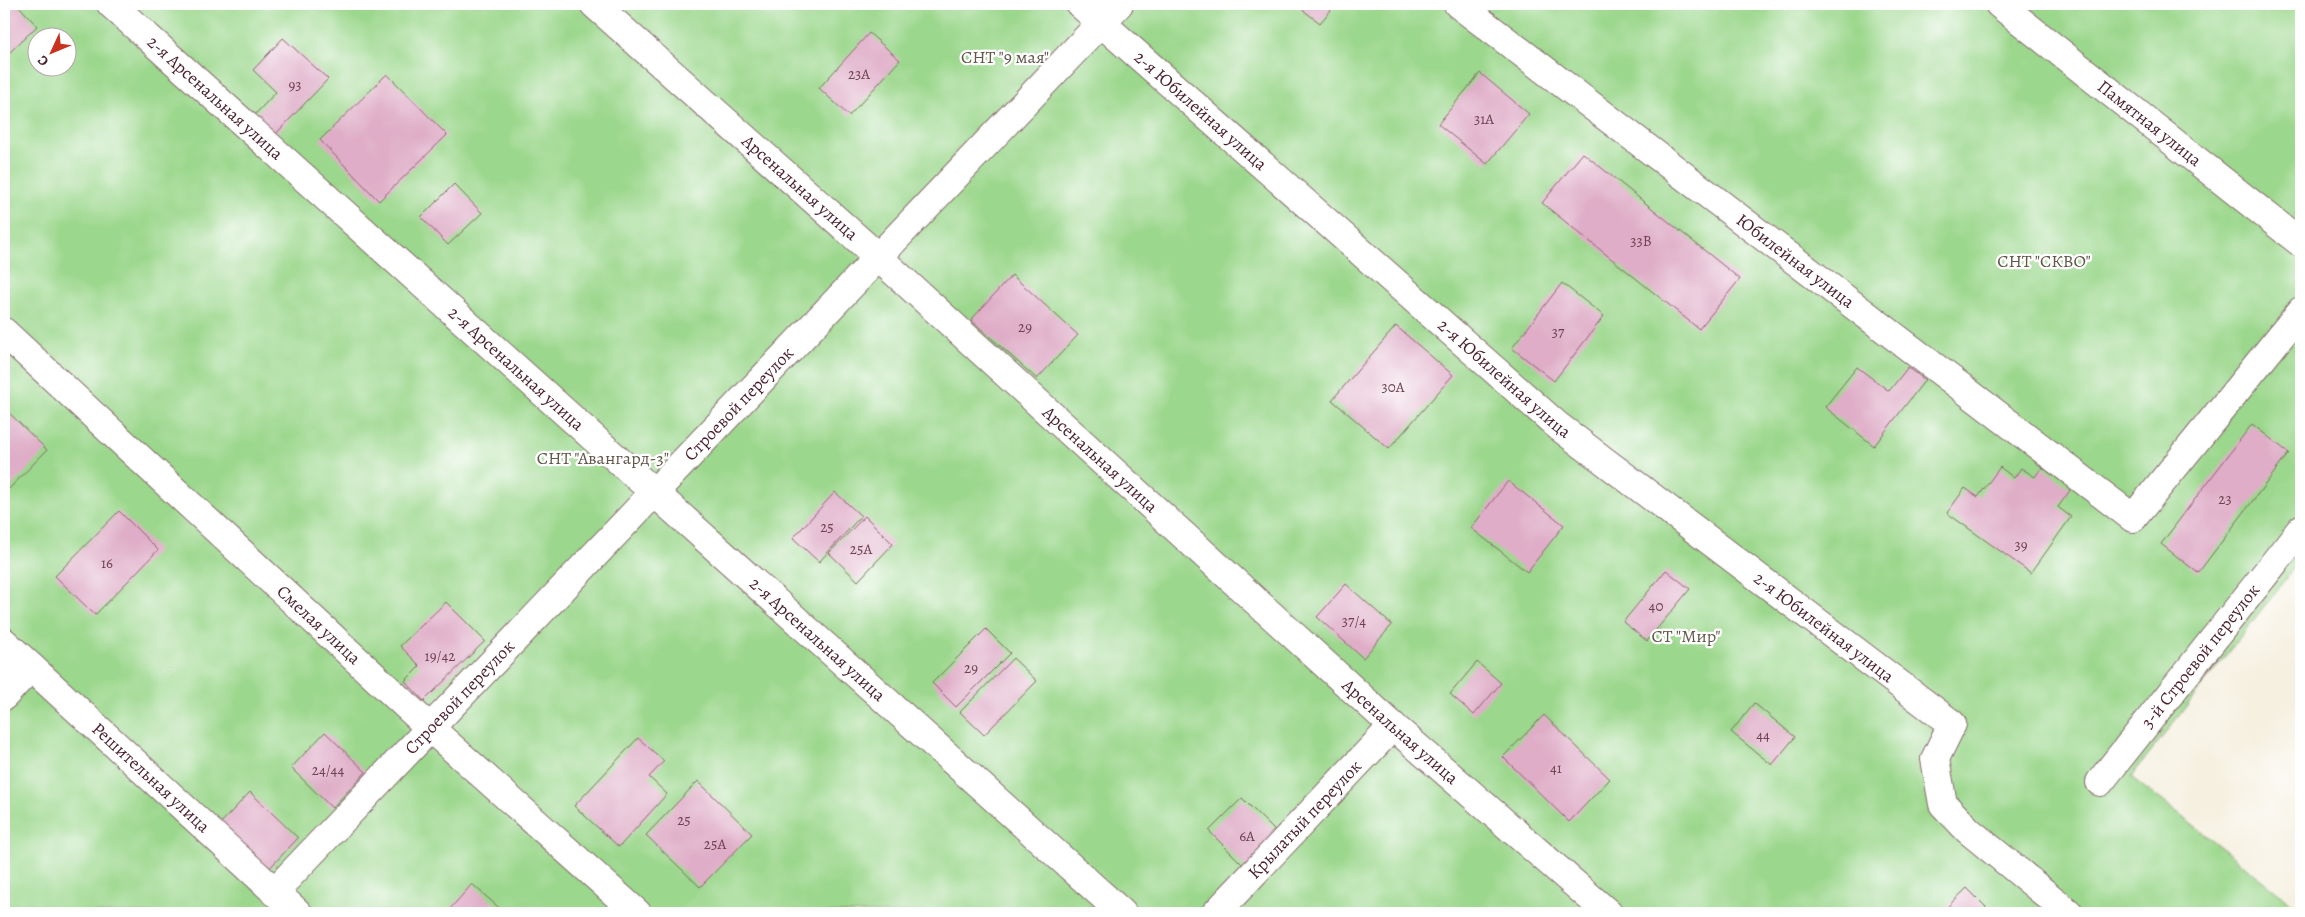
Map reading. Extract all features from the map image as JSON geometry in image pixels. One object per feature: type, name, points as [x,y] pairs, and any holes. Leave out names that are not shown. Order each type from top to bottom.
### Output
[{"type":"lane","name":"2-я Арсенальная улица","points":[[110,4],[1122,913]]},
{"type":"lane","name":"Арсенальная улица","points":[[594,4],[878,258],[1393,726],[1608,913]]},
{"type":"lane","name":"2-я Юбилейная улица","points":[[1080,4],[1110,13],[1558,426],[1952,724],[1935,759],[1943,804],[1969,831],[2068,913]]},
{"type":"lane","name":"Юбилейная улица","points":[[1458,4],[2132,518],[2301,311]]},
{"type":"lane","name":"Памятная улица","points":[[1999,4],[2301,243]]},
{"type":"lane","name":"Строевой переулок","points":[[274,892],[1110,13]]},
{"type":"lane","name":"Смелая улица","points":[[4,332],[430,728],[636,913]]},
{"type":"lane","name":"3-й Строевой переулок","points":[[2100,782],[2301,529]]},
{"type":"lane","name":"Решительная улица","points":[[4,642],[298,913]]},
{"type":"lane","points":[[4,696],[31,667]]},
{"type":"lane","name":"Крылатый переулок","points":[[1216,913],[1393,726]]},
{"type":"green space","points":[[4,4],[2301,4],[2301,559],[2131,777],[2301,910],[2301,913],[4,913]]},
{"type":"building","points":[[4,4],[17,4],[37,26],[35,28],[28,28],[28,35],[4,58]]},
{"type":"building","points":[[1295,4],[1336,4],[1320,23]]},
{"type":"building","points":[[869,33],[900,60],[849,116],[819,88]]},
{"type":"building","points":[[283,38],[328,79],[271,139],[250,120],[276,92],[253,70]]},
{"type":"building","points":[[1480,73],[1529,114],[1487,164],[1438,124]]},
{"type":"building","points":[[387,74],[447,135],[379,201],[320,140]]},
{"type":"building","points":[[1583,153],[1740,279],[1699,329],[1542,203]]},
{"type":"building","points":[[454,184],[482,213],[448,245],[421,217]]},
{"type":"building","points":[[1012,275],[1078,335],[1037,379],[971,320]]},
{"type":"building","points":[[1562,283],[1604,316],[1554,381],[1512,348]]},
{"type":"building","points":[[1396,326],[1453,375],[1389,449],[1332,400]]},
{"type":"building","points":[[1857,367],[1889,391],[1908,367],[1925,380],[1874,446],[1825,407]]},
{"type":"building","points":[[4,408],[47,450],[4,494]]},
{"type":"building","points":[[2252,424],[2289,453],[2198,573],[2161,544]]},
{"type":"building","points":[[2000,467],[2014,478],[2021,468],[2035,477],[2042,467],[2071,489],[2058,507],[2071,517],[2031,573],[1947,513],[1965,488],[1978,497]]},
{"type":"building","points":[[1508,481],[1564,525],[1527,572],[1471,528]]},
{"type":"building","points":[[835,492],[861,516],[819,562],[793,538]]},
{"type":"building","points":[[119,511],[158,550],[95,615],[55,576]]},
{"type":"building","points":[[865,516],[893,544],[858,581],[829,553]]},
{"type":"building","points":[[1666,570],[1690,589],[1647,641],[1623,622]]},
{"type":"building","points":[[1346,584],[1392,625],[1363,658],[1317,617]]},
{"type":"building","points":[[446,602],[485,641],[424,701],[405,681],[420,666],[400,646]]},
{"type":"building","points":[[986,629],[1010,653],[956,707],[932,683]]},
{"type":"building","points":[[1013,658],[1037,681],[984,735],[960,712]]},
{"type":"building","points":[[1477,662],[1501,683],[1474,715],[1450,694]]},
{"type":"building","points":[[1754,703],[1795,737],[1772,765],[1731,732]]},
{"type":"building","points":[[1544,715],[1610,779],[1569,822],[1503,757]]},
{"type":"building","points":[[325,732],[366,772],[332,808],[291,768]]},
{"type":"building","points":[[638,738],[664,761],[649,777],[667,794],[619,847],[574,806]]},
{"type":"building","points":[[698,781],[752,834],[700,887],[646,835]]},
{"type":"building","points":[[250,792],[298,838],[266,872],[217,827]]},
{"type":"building","points":[[1242,798],[1285,841],[1252,874],[1209,831]]},
{"type":"building","points":[[472,884],[505,913],[454,913],[450,909]]},
{"type":"building","points":[[1967,888],[1992,913],[1941,913]]},
{"type":"park label","name":"СНТ \"9 мая\"","points":[[1005,57]]},
{"type":"park label","name":"СНТ \"СКВО\"","points":[[2044,261]]},
{"type":"park label","name":"СНТ \"Авангард-3\"","points":[[603,458]]},
{"type":"park label","name":"СТ \"Мир\"","points":[[1686,636]]}]
